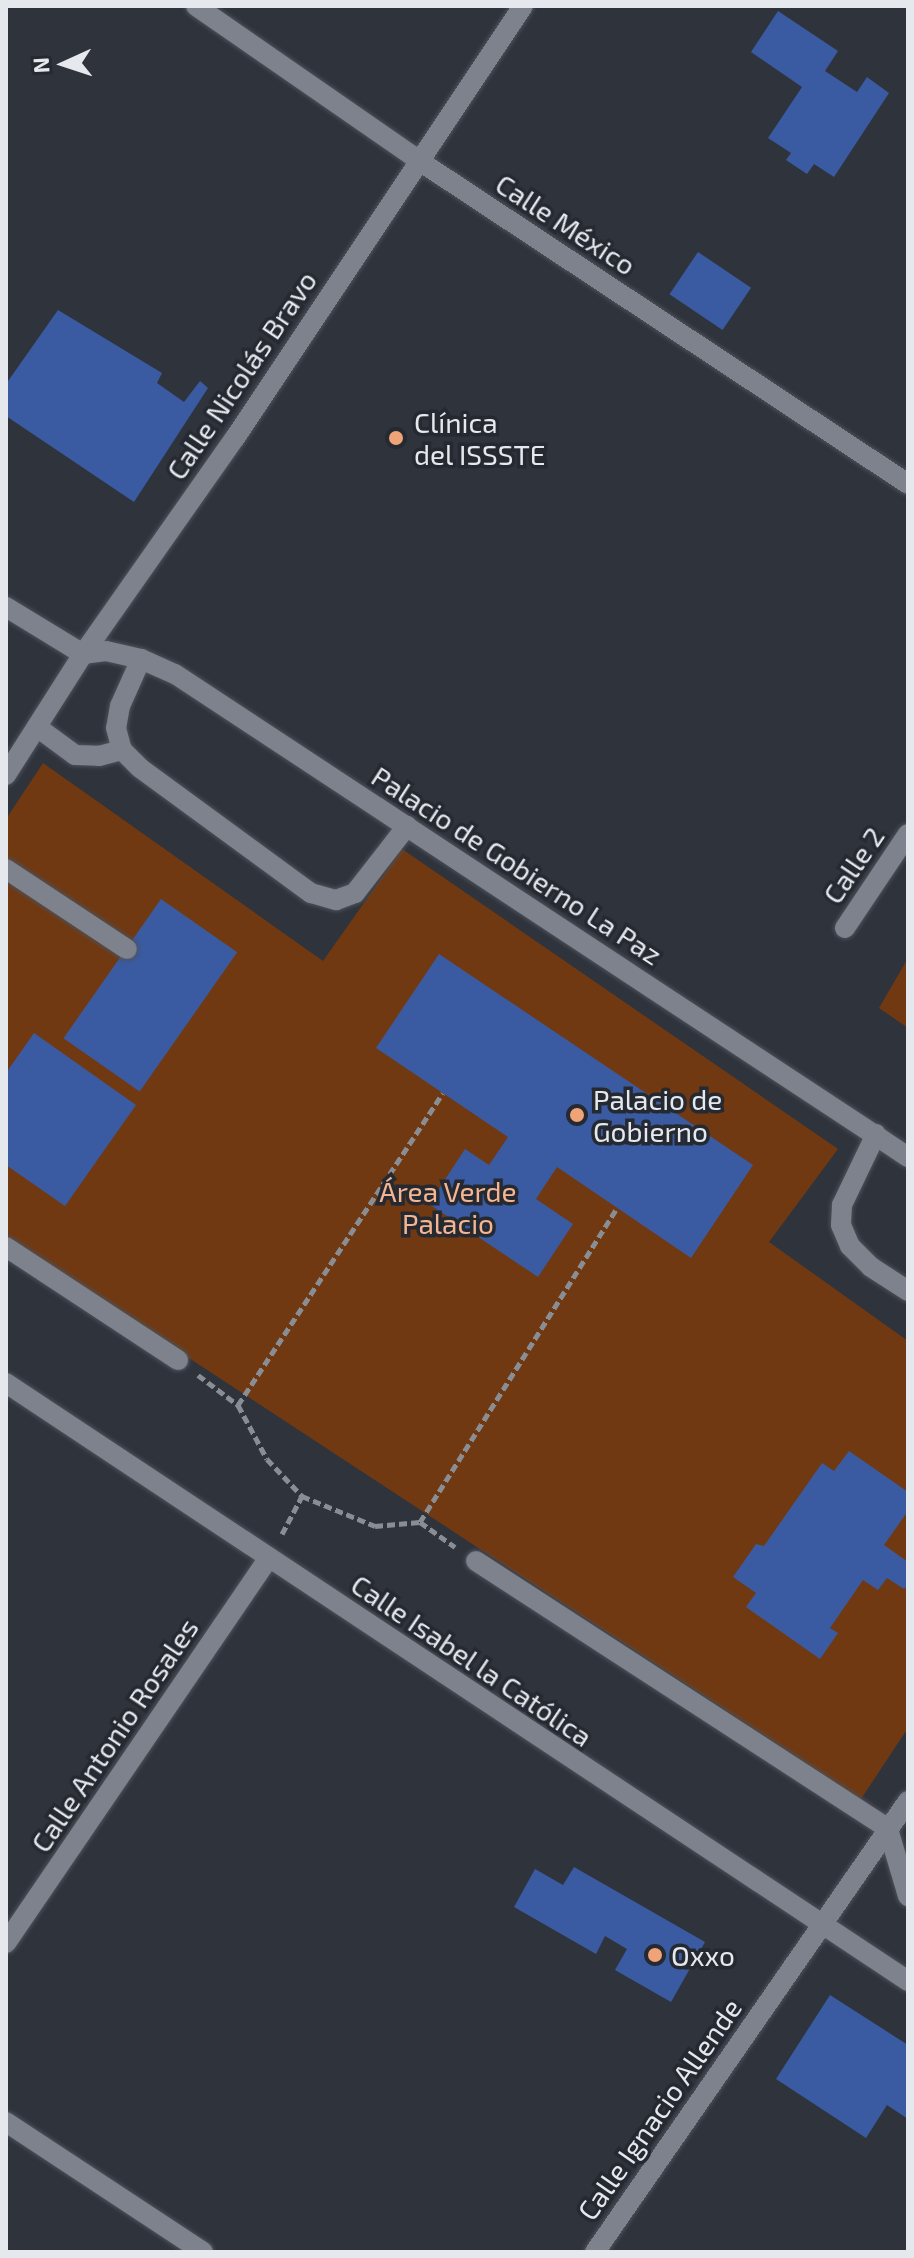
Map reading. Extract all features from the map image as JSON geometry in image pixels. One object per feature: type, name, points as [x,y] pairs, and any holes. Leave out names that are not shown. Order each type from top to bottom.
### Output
[{"type":"street","name":"Calle México","points":[[196,6],[418,160],[908,484]]},
{"type":"street","name":"Calle Nicolás Bravo","points":[[6,775],[83,654],[235,438],[523,6]]},
{"type":"street","points":[[6,607],[83,654]]},
{"type":"street","name":"Palacio de Gobierno La Paz","points":[[83,654],[106,651],[141,659],[175,674],[908,1157]]},
{"type":"street","points":[[141,659],[120,706],[116,728],[122,750],[140,768],[311,893],[336,900],[355,893],[407,826]]},
{"type":"street","points":[[37,727],[75,755],[99,756],[122,750]]},
{"type":"street","name":"Calle 2","points":[[845,928],[908,834]]},
{"type":"street","points":[[6,869],[127,949]]},
{"type":"street","points":[[876,1134],[842,1205],[841,1225],[850,1246],[871,1267],[908,1291]]},
{"type":"street","points":[[6,1247],[178,1360]]},
{"type":"street","name":"Calle Isabel la Católica","points":[[6,1383],[908,1981]]},
{"type":"street","name":"Calle Antonio Rosales","points":[[6,1943],[268,1559]]},
{"type":"street","points":[[476,1561],[888,1829],[908,1896]]},
{"type":"street","name":"Calle Ignacio Allende","points":[[595,2252],[908,1801]]},
{"type":"street","points":[[6,2122],[203,2252]]},
{"type":"path","points":[[238,1405],[443,1093]]},
{"type":"path","points":[[420,1522],[617,1208]]},
{"type":"path","points":[[178,1360],[238,1405],[267,1459],[302,1496],[375,1526],[420,1522],[476,1561]]},
{"type":"path","points":[[268,1559],[302,1496]]},
{"type":"green space","name":"Área Verde Palacio","points":[[43,763],[323,961],[402,849],[838,1149],[769,1242],[908,1341],[908,1728],[861,1799],[6,1238],[6,819]]},
{"type":"green space","points":[[908,958],[908,1028],[879,1008]]},
{"type":"building","points":[[778,11],[838,51],[825,71],[857,92],[867,77],[889,93],[834,177],[814,164],[807,174],[786,160],[791,153],[768,138],[802,87],[751,52]]},
{"type":"building","points":[[698,252],[751,288],[723,330],[669,294]]},
{"type":"building","points":[[58,310],[162,373],[157,383],[184,402],[200,381],[208,388],[134,502],[6,416],[6,384]]},
{"type":"building","points":[[161,899],[237,952],[140,1092],[63,1038]]},
{"type":"building","name":"Palacio de Gobierno","points":[[439,954],[753,1165],[691,1258],[557,1167],[536,1199],[573,1224],[538,1277],[429,1204],[465,1149],[489,1165],[508,1137],[376,1048]]},
{"type":"building","points":[[34,1033],[136,1105],[65,1206],[6,1165],[6,1073]]},
{"type":"building","points":[[849,1451],[908,1492],[908,1511],[884,1545],[908,1562],[908,1584],[904,1589],[887,1578],[878,1590],[863,1580],[830,1628],[838,1633],[820,1659],[746,1607],[756,1593],[733,1577],[756,1544],[764,1546],[822,1463],[834,1471]]},
{"type":"building","points":[[574,1867],[705,1942],[671,2002],[615,1970],[627,1949],[605,1936],[596,1954],[514,1907],[535,1869],[563,1885]]},
{"type":"building","points":[[830,1995],[908,2045],[908,2119],[887,2105],[866,2138],[776,2079]]},
{"type":"place","name":"Clínica del ISSSTE","points":[[396,438]]},
{"type":"place","name":"Palacio de Gobierno","points":[[577,1115]]},
{"type":"place","name":"Oxxo","points":[[655,1955]]}]
